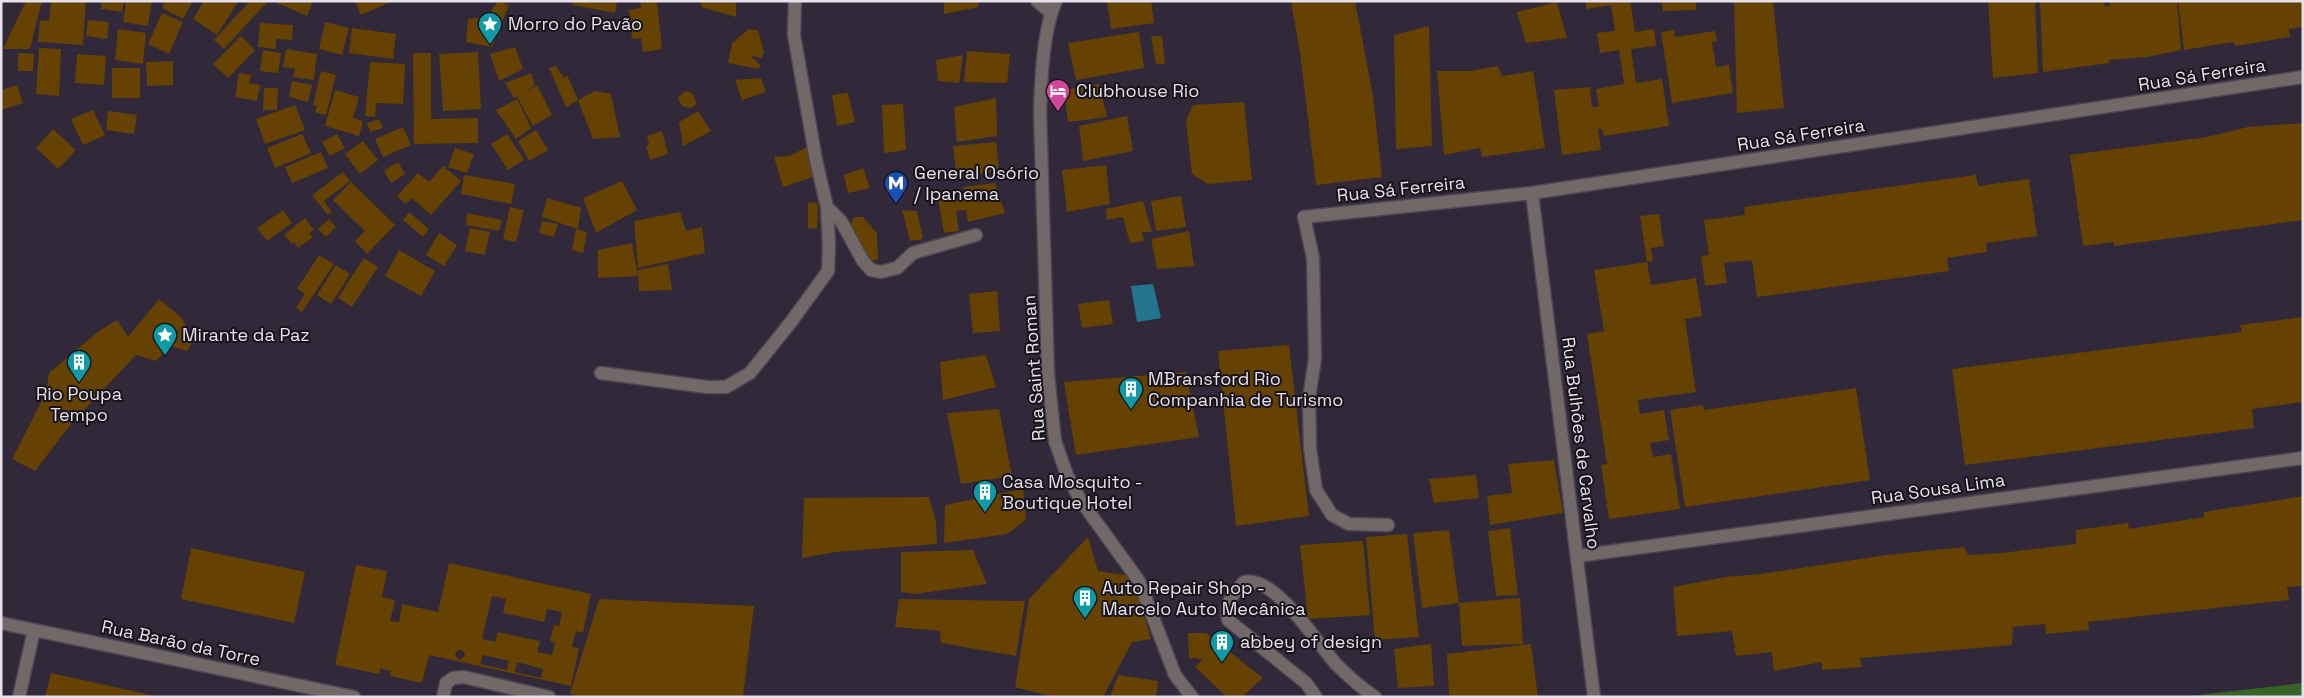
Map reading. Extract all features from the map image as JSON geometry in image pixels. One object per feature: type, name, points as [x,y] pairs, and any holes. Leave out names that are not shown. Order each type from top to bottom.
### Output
[{"type":"street","points":[[601,373],[726,387],[750,373],[791,322],[828,271],[827,207],[816,160],[794,35],[795,1]]},
{"type":"street","points":[[1037,1],[1053,7]]},
{"type":"street","name":"Rua Saint Roman","points":[[1053,7],[1042,69],[1040,111],[1048,374],[1055,441],[1067,475],[1081,501],[1139,581],[1175,675],[1192,697]]},
{"type":"street","name":"Rua Sá Ferreira","points":[[1388,525],[1349,524],[1332,515],[1316,490],[1310,448],[1309,399],[1315,358],[1313,258],[1304,217],[1532,193],[2303,77]]},
{"type":"street","name":"Rua Bulhões de Carvalho","points":[[1532,193],[1594,697]]},
{"type":"street","points":[[827,207],[840,221],[862,261],[870,270],[881,272],[897,268],[913,253],[976,235]]},
{"type":"street","name":"Rua Sousa Lima","points":[[1577,556],[2303,458]]},
{"type":"street","points":[[1316,697],[1306,683],[1228,620],[1226,608],[1232,595],[1244,582],[1253,582],[1278,596],[1337,665],[1375,697]]},
{"type":"street","name":"Rua Barão da Torre","points":[[1,623],[354,697]]},
{"type":"street","points":[[20,697],[34,630]]},
{"type":"street","points":[[443,697],[446,683],[453,678],[464,676],[549,697]]},
{"type":"green space","points":[[2303,683],[2303,697],[2181,697]]},
{"type":"water","points":[[1153,284],[1161,318],[1137,322],[1131,286]]},
{"type":"building","points":[[26,1],[42,1],[30,49],[3,49]]},
{"type":"building","points":[[51,1],[86,1],[83,45],[38,42],[40,20],[49,21]]},
{"type":"building","points":[[102,1],[124,1],[122,12],[101,9]]},
{"type":"building","points":[[126,1],[152,1],[148,26],[123,22]]},
{"type":"building","points":[[165,1],[193,1],[183,19],[162,8]]},
{"type":"building","points":[[204,1],[238,2],[217,35],[193,19]]},
{"type":"building","points":[[250,1],[264,1],[266,3],[224,49],[214,40]]},
{"type":"building","points":[[277,1],[313,1],[307,16],[277,3]]},
{"type":"building","points":[[355,1],[393,1],[361,15]]},
{"type":"building","points":[[498,1],[509,5],[492,47],[466,42],[468,19],[487,17]]},
{"type":"building","points":[[573,1],[617,1],[615,13],[572,5]]},
{"type":"building","points":[[657,1],[662,49],[643,52],[641,38],[632,39],[629,10],[641,8],[640,2]]},
{"type":"building","points":[[701,1],[736,1],[736,17],[701,7]]},
{"type":"building","points":[[944,1],[978,1],[979,7],[944,14]]},
{"type":"building","points":[[1151,1],[1154,23],[1111,29],[1107,2]]},
{"type":"building","points":[[1291,1],[1355,1],[1373,96],[1382,177],[1316,185],[1300,53]]},
{"type":"building","points":[[1586,1],[1630,1],[1635,32],[1654,29],[1656,46],[1631,49],[1636,83],[1662,79],[1669,126],[1604,136],[1602,129],[1598,129],[1601,150],[1562,155],[1554,90],[1590,87],[1592,107],[1599,106],[1596,89],[1624,84],[1619,50],[1600,53],[1597,33],[1615,31],[1611,5],[1586,9]]},
{"type":"building","points":[[1662,1],[1696,1],[1696,10],[1663,11]]},
{"type":"building","points":[[1734,1],[1773,1],[1784,108],[1737,113]]},
{"type":"building","points":[[1988,1],[2035,1],[2038,73],[1993,78]]},
{"type":"building","points":[[2040,1],[2104,1],[2105,7],[2110,6],[2110,1],[2177,1],[2181,50],[2147,57],[2109,60],[2109,63],[2043,72]]},
{"type":"building","points":[[2178,1],[2303,1],[2303,27],[2289,29],[2286,11],[2290,37],[2235,46],[2234,42],[2184,50]]},
{"type":"building","points":[[1557,2],[1567,38],[1526,43],[1517,12]]},
{"type":"building","points":[[162,13],[183,22],[169,54],[148,44]]},
{"type":"building","points":[[88,20],[109,22],[107,39],[86,36]]},
{"type":"building","points":[[325,22],[349,28],[342,55],[319,49]]},
{"type":"building","points":[[260,23],[293,25],[292,40],[276,39],[276,49],[258,47]]},
{"type":"building","points":[[1429,26],[1432,146],[1396,149],[1394,35]]},
{"type":"building","points":[[352,28],[396,34],[393,59],[349,53]]},
{"type":"building","points":[[118,29],[146,33],[143,64],[115,60]]},
{"type":"building","points":[[749,29],[758,30],[764,53],[761,58],[750,55],[760,65],[759,69],[728,63],[732,43]]},
{"type":"building","points":[[1674,30],[1675,37],[1715,31],[1717,41],[1712,42],[1716,67],[1729,65],[1733,93],[1672,103],[1661,32]]},
{"type":"building","points":[[1139,32],[1144,68],[1076,80],[1068,43]]},
{"type":"building","points":[[241,36],[255,50],[228,78],[213,64]]},
{"type":"building","points":[[1151,36],[1162,36],[1165,64],[1156,64]]},
{"type":"building","points":[[515,47],[523,69],[499,81],[490,54]]},
{"type":"building","points":[[39,48],[61,49],[59,96],[36,94]]},
{"type":"building","points":[[286,49],[317,54],[314,80],[293,77],[295,69],[283,67]]},
{"type":"building","points":[[263,50],[281,53],[278,73],[260,71]]},
{"type":"building","points":[[967,51],[1010,54],[1007,83],[964,82]]},
{"type":"building","points":[[478,52],[481,109],[443,111],[439,54]]},
{"type":"building","points":[[18,53],[34,54],[33,71],[18,71]]},
{"type":"building","points":[[413,53],[431,53],[431,119],[478,118],[478,143],[414,144]]},
{"type":"building","points":[[77,54],[106,56],[104,85],[75,83]]},
{"type":"building","points":[[963,55],[959,83],[938,81],[936,60]]},
{"type":"building","points":[[173,61],[173,85],[147,86],[146,62]]},
{"type":"building","points":[[370,62],[405,64],[403,104],[376,103],[375,117],[365,116]]},
{"type":"building","points":[[556,66],[564,78],[567,75],[578,100],[566,107],[549,68]]},
{"type":"building","points":[[1498,66],[1502,76],[1533,71],[1545,148],[1482,157],[1480,148],[1444,155],[1437,71],[1469,71]]},
{"type":"building","points":[[112,68],[140,68],[140,98],[112,98]]},
{"type":"building","points":[[321,71],[336,75],[326,115],[315,112],[317,106],[313,105]]},
{"type":"building","points":[[239,73],[251,75],[249,83],[260,85],[257,101],[235,97]]},
{"type":"building","points":[[531,73],[535,85],[523,93],[537,85],[552,115],[533,126],[517,97],[514,98],[505,83]]},
{"type":"building","points":[[761,78],[766,92],[742,100],[735,80]]},
{"type":"building","points":[[292,81],[312,85],[308,102],[289,97]]},
{"type":"building","points":[[1099,84],[1107,117],[1068,122],[1064,90]]},
{"type":"building","points":[[17,85],[23,103],[1,110],[1,90]]},
{"type":"building","points":[[264,88],[278,88],[277,110],[263,110]]},
{"type":"building","points":[[335,90],[359,97],[353,118],[363,121],[359,136],[325,126]]},
{"type":"building","points":[[595,91],[611,94],[620,137],[593,139],[578,100]]},
{"type":"building","points":[[685,91],[692,93],[697,104],[691,108],[682,106],[678,98]]},
{"type":"building","points":[[848,93],[855,122],[837,126],[832,95]]},
{"type":"building","points":[[996,98],[997,136],[957,142],[954,107]]},
{"type":"building","points":[[517,99],[531,128],[516,139],[496,110]]},
{"type":"building","points":[[1244,102],[1252,180],[1208,184],[1192,174],[1186,121],[1193,105]]},
{"type":"building","points":[[903,104],[906,150],[884,153],[882,105]]},
{"type":"building","points":[[295,105],[305,130],[265,144],[256,119]]},
{"type":"building","points":[[93,110],[105,135],[83,145],[71,119]]},
{"type":"building","points":[[108,111],[137,115],[134,134],[106,130]]},
{"type":"building","points":[[698,111],[711,131],[683,146],[679,122]]},
{"type":"building","points":[[1127,116],[1133,151],[1083,161],[1079,126]]},
{"type":"building","points":[[379,119],[383,128],[370,132],[367,123]]},
{"type":"building","points":[[2303,123],[2303,220],[2114,246],[2114,242],[2083,246],[2070,155],[2207,137],[2248,127]]},
{"type":"building","points":[[403,127],[411,145],[383,157],[375,139]]},
{"type":"building","points":[[53,129],[76,150],[58,169],[36,148]]},
{"type":"building","points":[[536,130],[548,150],[529,161],[518,141]]},
{"type":"building","points":[[662,131],[668,154],[650,160],[646,146],[649,144],[647,136]]},
{"type":"building","points":[[302,134],[311,153],[275,168],[267,148]]},
{"type":"building","points":[[337,134],[345,148],[330,156],[322,142]]},
{"type":"building","points":[[507,134],[524,160],[508,170],[491,144]]},
{"type":"building","points":[[363,141],[378,160],[360,174],[345,154]]},
{"type":"building","points":[[996,142],[999,170],[957,179],[953,146]]},
{"type":"building","points":[[807,147],[815,176],[783,187],[774,157],[789,156]]},
{"type":"building","points":[[455,148],[474,154],[467,173],[448,167]]},
{"type":"building","points":[[321,152],[328,168],[292,183],[285,167]]},
{"type":"building","points":[[398,162],[405,174],[391,183],[384,171]]},
{"type":"building","points":[[1106,165],[1110,204],[1067,212],[1062,170]]},
{"type":"building","points":[[443,166],[461,181],[431,215],[412,198],[406,204],[397,196],[418,173],[429,182]]},
{"type":"building","points":[[863,168],[870,188],[848,193],[844,175]]},
{"type":"building","points":[[343,172],[350,181],[324,201],[332,212],[328,215],[312,195]]},
{"type":"building","points":[[464,175],[515,184],[511,204],[461,194]]},
{"type":"building","points":[[1976,175],[1978,186],[2029,179],[2037,236],[1986,243],[1987,252],[1947,258],[1949,271],[1757,297],[1752,260],[1724,263],[1727,283],[1705,286],[1701,256],[1709,255],[1704,220],[1745,215],[1744,207]]},
{"type":"building","points":[[622,181],[637,210],[596,233],[583,198]]},
{"type":"building","points":[[351,182],[395,225],[367,254],[355,241],[365,231],[333,200]]},
{"type":"building","points":[[995,183],[1005,213],[968,222],[966,210],[956,211],[959,231],[944,233],[937,192],[954,189],[956,201],[967,199],[963,187]]},
{"type":"building","points":[[1181,196],[1186,227],[1156,231],[1151,201]]},
{"type":"building","points":[[547,198],[581,208],[578,229],[542,217]]},
{"type":"building","points":[[1143,201],[1152,232],[1142,232],[1144,241],[1130,243],[1123,217],[1107,220],[1106,209]]},
{"type":"building","points":[[808,202],[818,203],[817,229],[808,228]]},
{"type":"building","points":[[510,207],[524,210],[516,242],[503,239]]},
{"type":"building","points":[[283,210],[292,223],[267,241],[257,228]]},
{"type":"building","points":[[902,210],[917,211],[923,239],[910,241]]},
{"type":"building","points":[[409,212],[429,229],[423,237],[403,220]]},
{"type":"building","points":[[680,212],[686,231],[702,227],[705,253],[638,268],[634,221]]},
{"type":"building","points":[[467,213],[502,220],[499,231],[466,225]]},
{"type":"building","points":[[1659,214],[1664,246],[1651,248],[1653,261],[1647,262],[1640,216]]},
{"type":"building","points":[[854,217],[863,217],[877,233],[878,260],[865,260],[850,225]]},
{"type":"building","points":[[305,218],[314,230],[309,233],[313,237],[298,248],[294,242],[292,244],[284,235]]},
{"type":"building","points":[[329,219],[336,227],[326,237],[318,229]]},
{"type":"building","points":[[542,221],[558,224],[554,237],[539,233]]},
{"type":"building","points":[[470,228],[490,232],[485,255],[465,251]]},
{"type":"building","points":[[576,229],[587,232],[583,253],[572,250]]},
{"type":"building","points":[[1189,231],[1194,266],[1157,269],[1151,239]]},
{"type":"building","points":[[439,233],[457,245],[444,266],[426,255]]},
{"type":"building","points":[[632,243],[638,276],[598,278],[598,250]]},
{"type":"building","points":[[399,250],[435,271],[421,296],[385,276]]},
{"type":"building","points":[[319,255],[334,264],[302,312],[296,308],[305,294],[297,289]]},
{"type":"building","points":[[364,258],[378,267],[352,307],[338,298]]},
{"type":"building","points":[[1647,262],[1651,285],[1696,278],[1702,316],[1685,319],[1696,392],[1638,400],[1640,414],[1664,410],[1669,440],[1650,443],[1653,457],[1671,454],[1680,509],[1609,519],[1601,465],[1607,464],[1587,334],[1604,331],[1594,270]]},
{"type":"building","points":[[668,264],[672,290],[639,291],[638,270]]},
{"type":"building","points":[[336,265],[350,274],[331,304],[317,295]]},
{"type":"building","points":[[997,291],[1000,331],[973,333],[969,294]]},
{"type":"building","name":"Rio Poupa Tempo","points":[[159,299],[182,318],[194,339],[187,351],[170,346],[156,361],[136,355],[71,424],[35,471],[12,459],[46,393],[49,373],[99,331],[117,320],[128,337]]},
{"type":"building","points":[[1109,300],[1113,324],[1082,328],[1078,304]]},
{"type":"building","points":[[2303,317],[2303,402],[2252,409],[2254,428],[1965,465],[1952,369],[2242,332],[2240,325]]},
{"type":"building","points":[[1289,345],[1309,516],[1236,526],[1218,351]]},
{"type":"building","points":[[986,355],[996,387],[943,400],[940,362]]},
{"type":"building","name":"MBransford Rio Companhia de Turismo","points":[[1186,372],[1199,437],[1076,455],[1064,382]]},
{"type":"building","points":[[1856,388],[1870,480],[1685,507],[1670,410],[1703,405],[1704,410]]},
{"type":"building","points":[[999,409],[1012,476],[961,484],[947,413]]},
{"type":"building","points":[[1554,460],[1563,513],[1490,525],[1487,496],[1512,493],[1508,464]]},
{"type":"building","points":[[1476,475],[1479,498],[1434,503],[1429,479]]},
{"type":"building","name":"Casa Mosquito - Boutique Hotel","points":[[1023,489],[1026,520],[1007,534],[944,543],[945,505]]},
{"type":"building","points":[[2303,496],[2303,586],[2287,587],[2289,600],[2088,622],[2089,630],[2046,634],[2045,624],[2013,627],[2012,645],[1860,658],[1862,667],[1822,670],[1822,662],[1774,671],[1772,652],[1736,656],[1732,631],[1677,636],[1673,587],[1725,577],[1761,574],[1886,555],[1964,547],[1968,555],[2076,544],[2076,530],[2128,523],[2129,529],[2204,517],[2204,512]]},
{"type":"building","points":[[929,497],[936,521],[937,544],[835,552],[802,558],[804,498]]},
{"type":"building","points":[[1510,528],[1518,595],[1496,596],[1488,531]]},
{"type":"building","points":[[1449,530],[1459,603],[1422,608],[1413,533]]},
{"type":"building","points":[[1407,534],[1419,637],[1375,640],[1366,537]]},
{"type":"building","name":"Auto Repair Shop - Marcelo Auto Mecânica","points":[[1088,537],[1098,571],[1132,576],[1151,639],[1132,642],[1103,697],[1053,697],[1015,687],[1029,599]]},
{"type":"building","points":[[1363,541],[1370,615],[1308,619],[1300,545]]},
{"type":"building","points":[[191,548],[305,572],[294,623],[181,599]]},
{"type":"building","points":[[973,550],[987,584],[915,594],[901,592],[901,552]]},
{"type":"building","points":[[449,563],[591,594],[583,633],[576,631],[572,647],[579,648],[571,686],[429,655],[422,683],[390,676],[391,671],[380,668],[379,674],[335,665],[356,565],[387,571],[382,597],[395,600],[390,621],[399,622],[402,604],[438,612]],"holes":[[[492,596],[506,599],[503,613],[544,622],[547,609],[562,612],[559,626],[554,625],[550,641],[555,643],[552,655],[537,652],[540,641],[498,632],[495,642],[482,639]],[[458,650],[462,650],[465,653],[464,657],[459,660],[455,655]],[[483,655],[509,661],[507,670],[480,664]],[[517,662],[543,669],[541,678],[515,672]]]},
{"type":"building","points":[[1520,598],[1523,644],[1462,646],[1459,603]]},
{"type":"building","points":[[599,599],[754,606],[743,697],[581,697],[570,694]]},
{"type":"building","points":[[899,599],[1025,601],[1016,656],[941,643],[940,631],[895,627]]},
{"type":"building","name":"abbey of design","points":[[1188,633],[1206,633],[1263,678],[1242,697],[1227,697],[1195,667],[1203,659],[1189,658]]},
{"type":"building","points":[[1431,644],[1434,686],[1398,688],[1394,649]]},
{"type":"building","points":[[1531,644],[1538,697],[1453,697],[1449,694],[1447,654]]},
{"type":"building","points":[[51,673],[151,695],[150,697],[45,697]]},
{"type":"building","points":[[1118,675],[1158,681],[1156,697],[1110,697]]},
{"type":"place","name":"Morro do Pavão","points":[[490,45]]},
{"type":"place","name":"Clubhouse Rio","points":[[1058,112]]},
{"type":"place","name":"General Osório / Ipanema","points":[[896,204]]},
{"type":"place","name":"Mirante da Paz","points":[[165,356]]},
{"type":"place","name":"Rio Poupa Tempo","points":[[79,383]]},
{"type":"place","name":"MBransford Rio Companhia de Turismo","points":[[1131,410]]},
{"type":"place","name":"Casa Mosquito - Boutique Hotel","points":[[985,513]]},
{"type":"place","name":"Auto Repair Shop - Marcelo Auto Mecânica","points":[[1085,619]]},
{"type":"place","name":"abbey of design","points":[[1222,663]]}]
